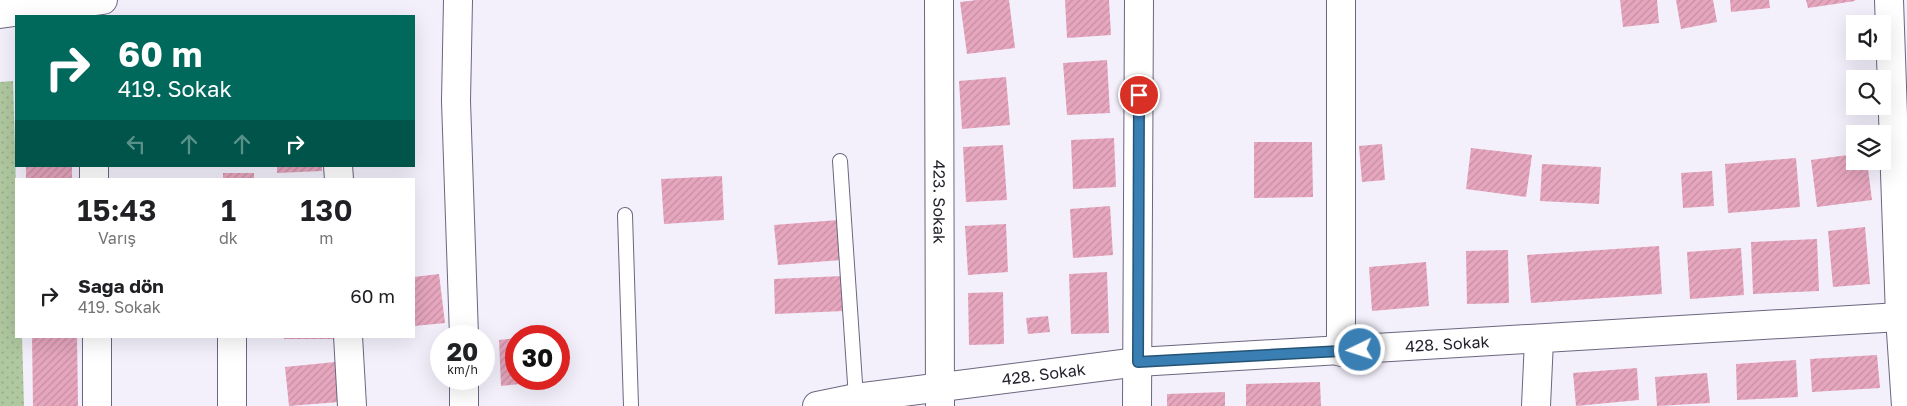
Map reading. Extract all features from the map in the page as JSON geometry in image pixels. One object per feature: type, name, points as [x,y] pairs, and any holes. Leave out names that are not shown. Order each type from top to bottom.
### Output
[{"type":"street","points":[[458,0],[456,101],[464,325]]},
{"type":"street","name":"423. Sokak","points":[[939,0],[940,397]]},
{"type":"street","points":[[1137,406],[1139,0]]},
{"type":"street","points":[[1341,0],[1341,352]]},
{"type":"street","points":[[1889,0],[1900,122],[1900,317],[1906,406]]},
{"type":"street","points":[[0,14],[94,6]]},
{"type":"street","name":"428. Sokak","points":[[817,406],[856,398],[940,397],[1138,362],[1341,352],[1900,317]]},
{"type":"street","points":[[97,338],[97,406]]},
{"type":"street","points":[[232,338],[232,406]]},
{"type":"street","points":[[348,338],[352,406]]},
{"type":"street","points":[[1536,406],[1539,340]]},
{"type":"street","points":[[464,390],[464,406]]},
{"type":"lane","points":[[840,160],[856,398]]},
{"type":"lane","points":[[625,215],[631,406]]},
{"type":"green space","points":[[13,81],[16,178],[15,338],[22,338],[24,406],[0,406],[0,82]]},
{"type":"building","points":[[1009,0],[1015,48],[967,54],[960,2]]},
{"type":"building","points":[[1065,0],[1109,0],[1111,35],[1067,38]]},
{"type":"building","points":[[1620,0],[1657,0],[1659,23],[1623,27]]},
{"type":"building","points":[[1676,0],[1713,0],[1717,22],[1681,29]]},
{"type":"building","points":[[1730,0],[1769,0],[1770,8],[1731,12]]},
{"type":"building","points":[[1806,0],[1855,0],[1855,1],[1808,8]]},
{"type":"building","points":[[1107,60],[1110,113],[1067,115],[1063,63]]},
{"type":"building","points":[[1006,77],[1010,125],[962,129],[959,81]]},
{"type":"building","points":[[1114,138],[1116,187],[1073,189],[1071,140]]},
{"type":"building","points":[[1254,142],[1312,142],[1313,197],[1254,198]]},
{"type":"building","points":[[1382,144],[1385,180],[1362,182],[1359,146]]},
{"type":"building","points":[[1003,145],[1007,200],[966,202],[963,147]]},
{"type":"building","points":[[1471,148],[1532,155],[1526,197],[1466,189]]},
{"type":"building","points":[[1846,155],[1846,170],[1868,170],[1872,200],[1817,207],[1811,160]]},
{"type":"building","points":[[1796,158],[1800,207],[1728,213],[1725,164]]},
{"type":"building","points":[[1542,164],[1601,167],[1599,204],[1540,201]]},
{"type":"building","points":[[26,167],[72,167],[72,178],[26,178]]},
{"type":"building","points":[[277,167],[322,167],[322,171],[277,173]]},
{"type":"building","points":[[1712,171],[1714,206],[1683,208],[1681,173]]},
{"type":"building","points":[[223,173],[254,173],[254,178],[223,178]]},
{"type":"building","points":[[722,176],[724,220],[664,224],[661,179]]},
{"type":"building","points":[[1110,206],[1113,255],[1073,258],[1070,209]]},
{"type":"building","points":[[838,220],[841,260],[778,265],[774,225]]},
{"type":"building","points":[[1006,224],[1008,272],[968,275],[965,226]]},
{"type":"building","points":[[1865,227],[1870,284],[1833,287],[1828,231]]},
{"type":"building","points":[[1817,239],[1819,291],[1753,294],[1751,242]]},
{"type":"building","points":[[1659,246],[1662,294],[1531,303],[1527,255]]},
{"type":"building","points":[[1741,248],[1744,295],[1690,299],[1687,252]]},
{"type":"building","points":[[1508,250],[1509,303],[1467,304],[1466,251]]},
{"type":"building","points":[[1426,262],[1429,306],[1372,311],[1369,267]]},
{"type":"building","points":[[1107,272],[1109,333],[1071,334],[1069,274]]},
{"type":"building","points":[[439,274],[445,323],[415,326],[415,277]]},
{"type":"building","points":[[843,276],[844,311],[775,314],[774,279]]},
{"type":"building","points":[[1003,292],[1004,344],[969,345],[968,293]]},
{"type":"building","points":[[1048,316],[1050,332],[1028,334],[1026,318]]},
{"type":"building","points":[[32,338],[77,338],[78,406],[33,406]]},
{"type":"building","points":[[284,338],[337,338],[337,339]]},
{"type":"building","points":[[505,339],[505,386],[501,386],[499,340]]},
{"type":"building","points":[[1877,355],[1880,388],[1812,392],[1810,359]]},
{"type":"building","points":[[1796,360],[1798,397],[1737,400],[1736,364]]},
{"type":"building","points":[[335,362],[339,402],[289,406],[285,367]]},
{"type":"building","points":[[1637,368],[1639,400],[1576,406],[1573,373]]},
{"type":"building","points":[[1707,373],[1710,403],[1657,406],[1655,377]]},
{"type":"building","points":[[1320,382],[1321,406],[1246,406],[1246,384]]},
{"type":"building","points":[[1225,392],[1225,406],[1167,406],[1167,394]]},
{"type":"route","points":[[1139,95],[1138,362],[1360,350]]}]
